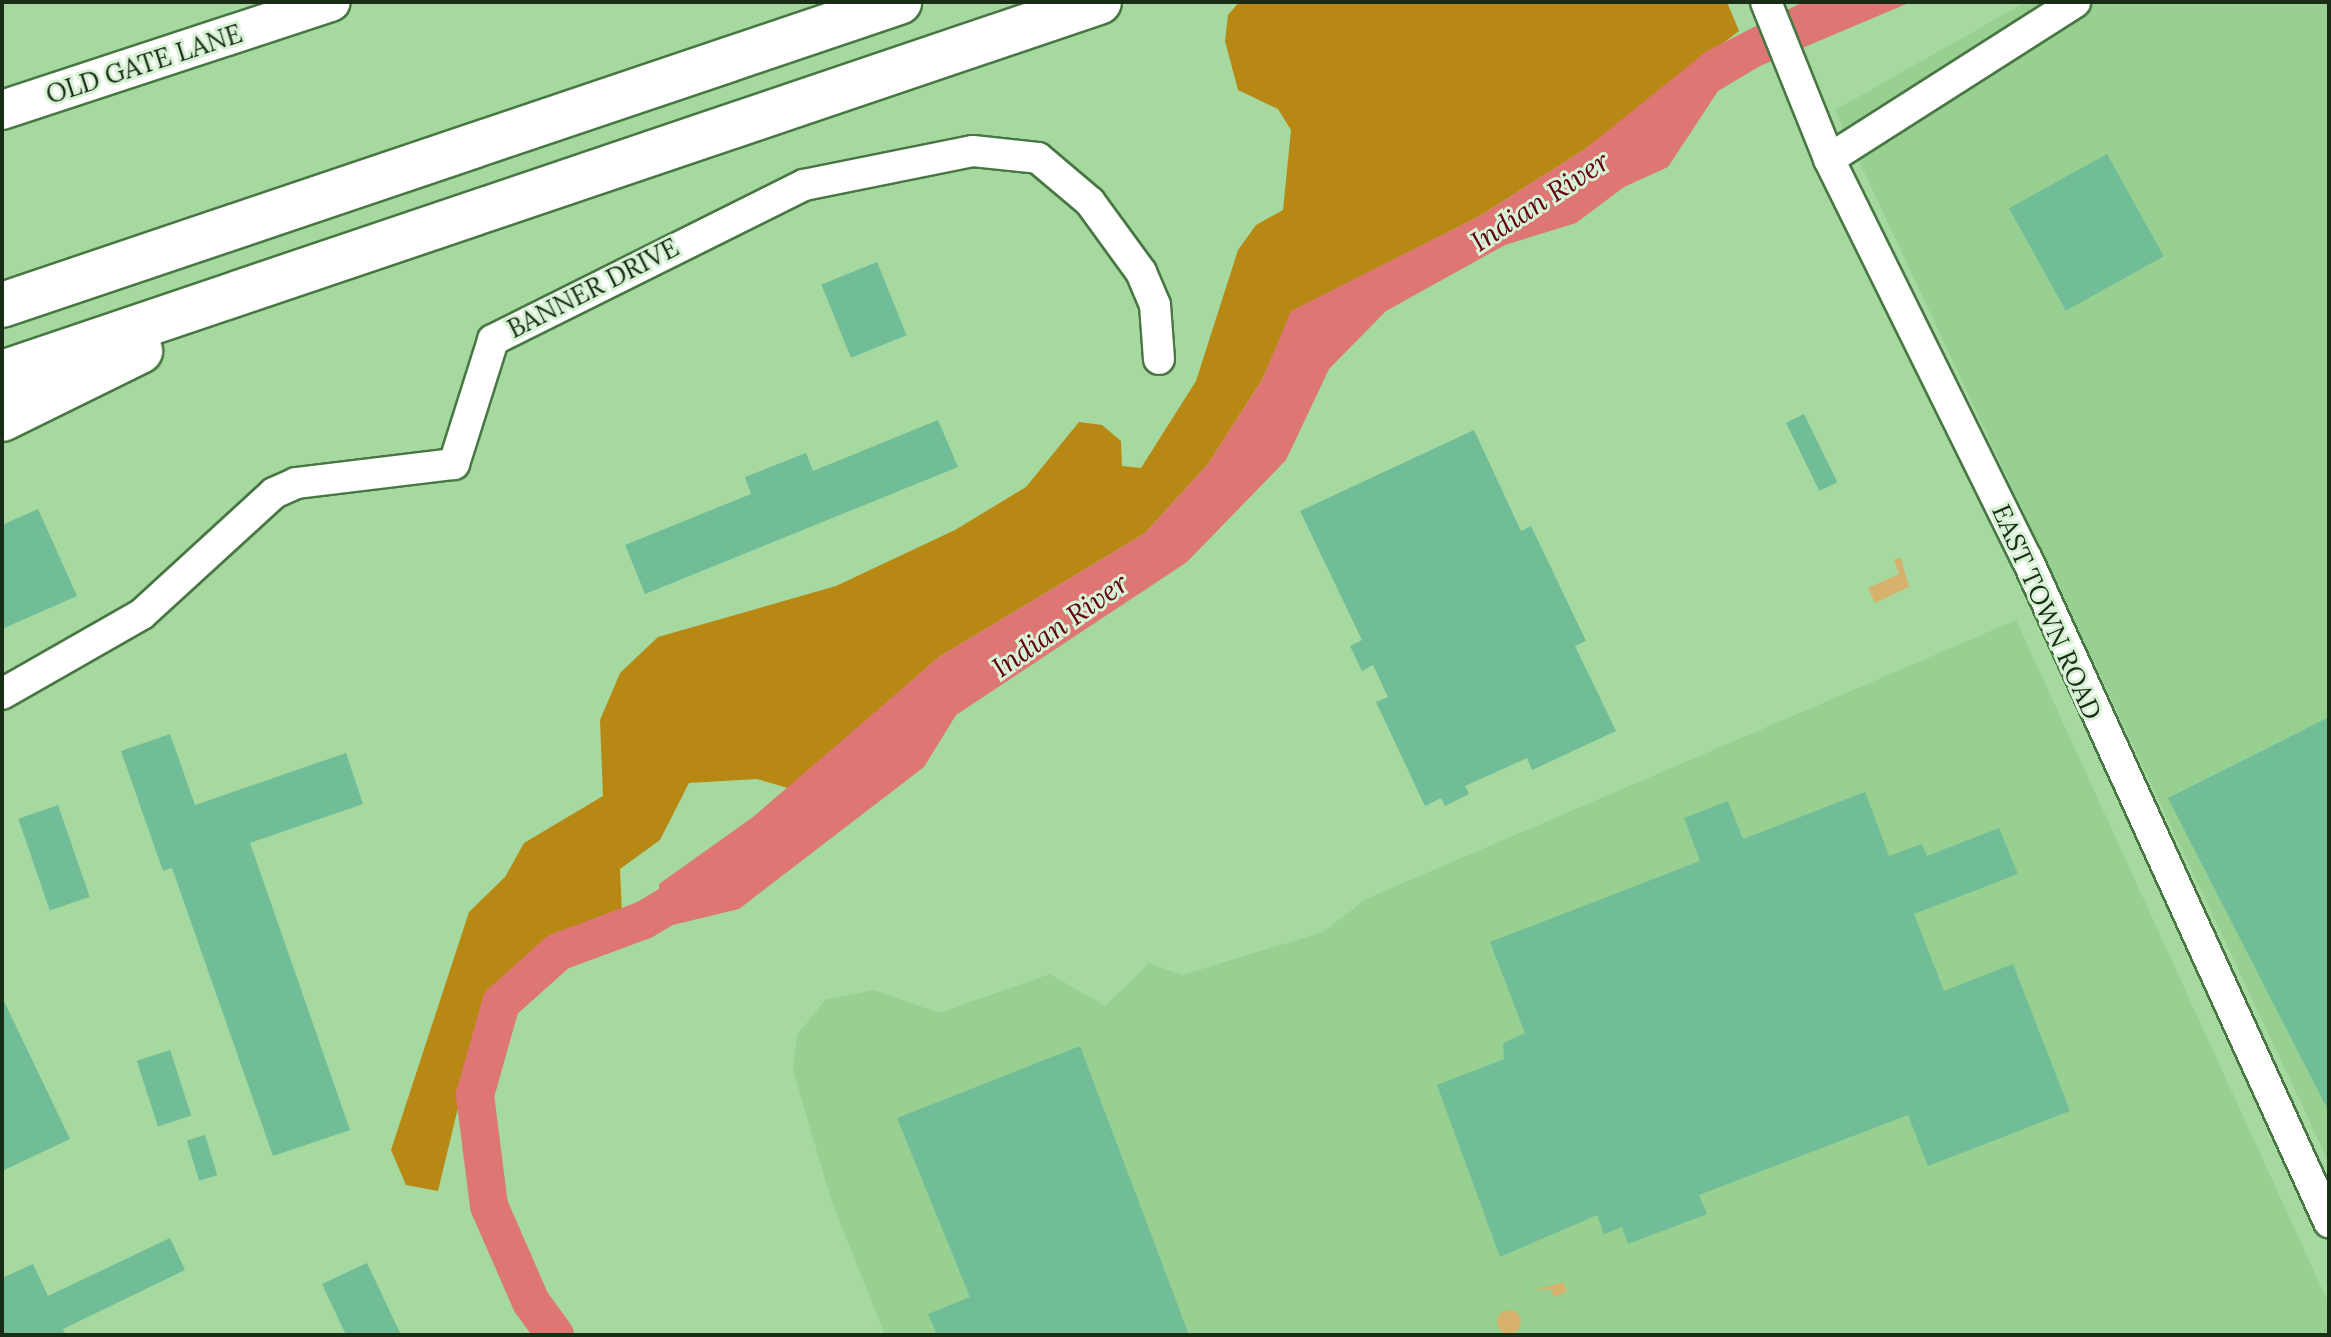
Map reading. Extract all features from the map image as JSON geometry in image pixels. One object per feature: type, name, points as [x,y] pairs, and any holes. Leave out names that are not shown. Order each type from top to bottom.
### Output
[{"type":"highway","points":[[2,305],[899,2]]},
{"type":"highway","points":[[2,373],[1099,2]]},
{"type":"highway","points":[[2,419],[136,353],[551,187]]},
{"type":"main road","name":"OLD GATE LANE","points":[[2,110],[331,2]]},
{"type":"street","name":"EAST TOWN ROAD","points":[[1766,2],[1790,72],[1829,159],[2015,533],[2329,1222]]},
{"type":"street","points":[[1829,159],[2075,2]]},
{"type":"street","name":"BANNER DRIVE","points":[[2,694],[142,614],[274,493],[296,483],[454,464],[493,340],[804,185],[973,151],[1038,158],[1090,202],[1141,272],[1155,305],[1159,359]]},
{"type":"shaded area","points":[[1239,2],[1727,2],[1739,31],[1585,149],[1478,217],[1292,311],[1263,378],[1208,464],[1145,533],[939,657],[788,788],[757,779],[689,783],[660,840],[620,869],[623,937],[506,987],[457,1112],[438,1191],[406,1185],[391,1150],[469,912],[505,877],[524,843],[603,796],[600,720],[620,673],[658,637],[836,586],[955,530],[1026,487],[1079,422],[1102,425],[1121,441],[1122,466],[1141,468],[1196,381],[1238,250],[1256,225],[1283,210],[1291,130],[1278,109],[1238,90],[1225,41],[1228,15]]},
{"type":"shaded area","points":[[2026,2],[2329,2],[2329,1163],[1835,110]]},
{"type":"shaded area","points":[[1901,558],[1909,587],[1875,603],[1868,588],[1899,574],[1894,559]]},
{"type":"shaded area","points":[[2016,620],[2329,1304],[2329,1335],[885,1335],[832,1203],[793,1070],[797,1035],[825,1000],[874,990],[939,1013],[1050,974],[1105,1006],[1149,963],[1182,975],[1323,932],[1366,899]]},
{"type":"shaded area","points":[[1563,1282],[1567,1292],[1554,1297],[1551,1289],[1532,1291]]},
{"type":"shaded area","points":[[1509,1310],[1520,1317],[1521,1322],[1514,1333],[1509,1334],[1498,1327],[1497,1322],[1504,1311]]},
{"type":"water","points":[[1803,2],[1911,2],[1760,66],[1718,91],[1668,167],[1624,187],[1576,223],[1505,245],[1386,311],[1329,369],[1286,460],[1187,562],[956,715],[924,767],[739,909],[660,928],[659,884],[753,817],[939,657],[1145,533],[1208,464],[1263,378],[1291,311],[1478,217],[1585,149],[1707,51]]},
{"type":"building","points":[[2107,154],[2164,256],[2066,311],[2009,208]]},
{"type":"building","points":[[877,262],[907,335],[851,358],[821,284]]},
{"type":"building","points":[[1804,414],[1837,482],[1819,491],[1786,423]]},
{"type":"building","points":[[938,420],[958,467],[645,594],[625,545],[751,494],[745,477],[806,453],[813,471]]},
{"type":"building","points":[[1474,430],[1521,531],[1531,526],[1586,641],[1575,646],[1616,731],[1532,770],[1527,758],[1465,786],[1469,794],[1445,806],[1441,798],[1425,806],[1376,702],[1388,697],[1373,665],[1362,671],[1350,646],[1362,640],[1300,511]]},
{"type":"building","points":[[38,509],[77,596],[2,629],[2,525]]},
{"type":"building","points":[[2329,717],[2329,1112],[2168,798]]},
{"type":"building","points":[[170,734],[195,805],[346,753],[363,804],[250,843],[350,1130],[273,1156],[172,868],[163,871],[121,751]]},
{"type":"building","points":[[1865,792],[1889,856],[1922,844],[1927,856],[1999,828],[2018,874],[1914,914],[1944,991],[2013,964],[2070,1111],[1928,1166],[1908,1115],[1699,1195],[1707,1214],[1628,1244],[1622,1227],[1604,1234],[1597,1215],[1500,1257],[1437,1085],[1504,1059],[1503,1043],[1525,1033],[1490,942],[1700,861],[1684,818],[1728,801],[1743,839]]},
{"type":"building","points":[[58,805],[90,897],[50,910],[18,819]]},
{"type":"building","points":[[2,997],[70,1139],[2,1171]]},
{"type":"building","points":[[1080,1046],[1189,1335],[937,1335],[928,1314],[970,1297],[897,1118]]},
{"type":"building","points":[[170,1050],[191,1116],[158,1126],[137,1061]]},
{"type":"building","points":[[205,1135],[217,1175],[199,1181],[187,1141]]},
{"type":"building","points":[[170,1238],[185,1270],[63,1329],[66,1335],[2,1335],[2,1278],[33,1264],[48,1296]]},
{"type":"building","points":[[367,1263],[401,1335],[346,1335],[322,1284]]},
{"type":"waterway","name":"Indian River","points":[[555,1335],[531,1302],[489,1206],[475,1095],[501,1003],[558,952],[644,920],[706,883]]}]
